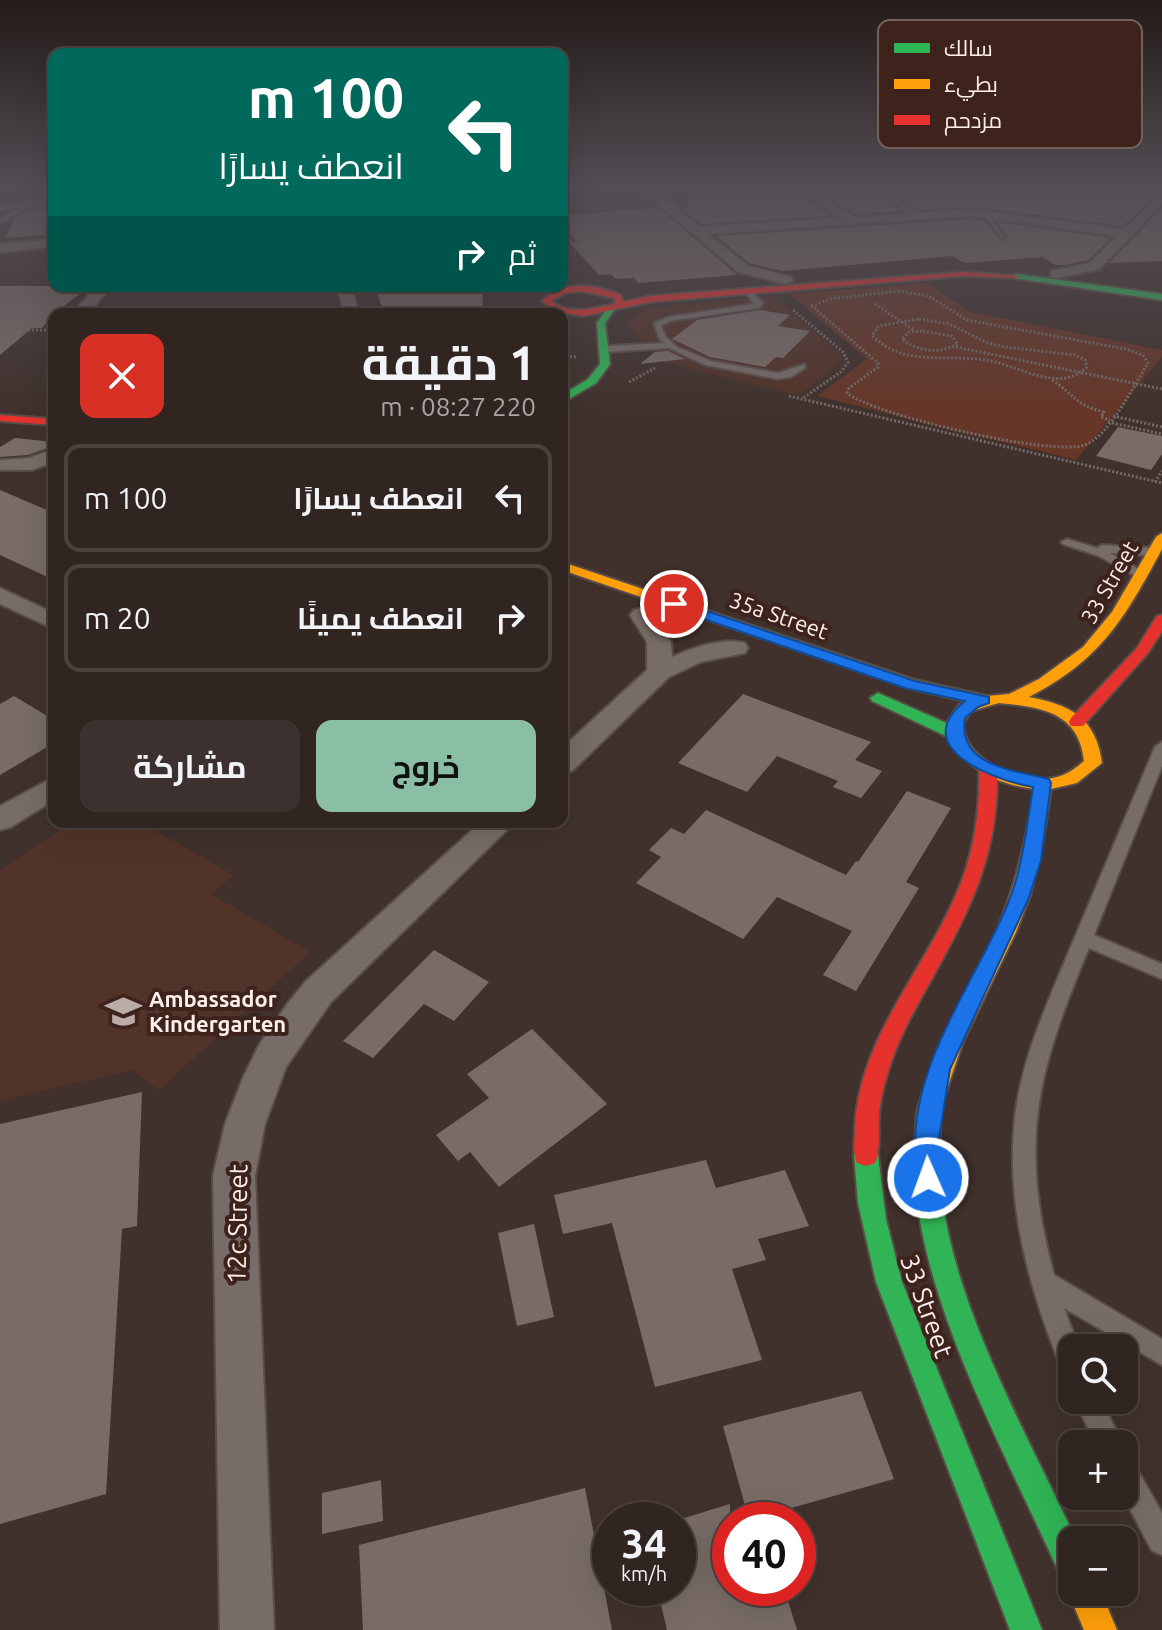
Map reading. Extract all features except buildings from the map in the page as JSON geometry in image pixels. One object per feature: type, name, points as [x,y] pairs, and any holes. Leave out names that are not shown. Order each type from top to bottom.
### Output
[{"type":"street","points":[[728,265],[741,281],[768,289],[963,274],[1009,275],[1162,294]]},
{"type":"street","points":[[1056,274],[1094,266],[1095,272],[1110,282]]},
{"type":"street","points":[[568,290],[606,298],[741,281],[961,267],[1056,274],[1162,294]]},
{"type":"street","points":[[85,308],[99,292]]},
{"type":"street","points":[[552,292],[547,304],[553,308]]},
{"type":"street","points":[[568,318],[594,313],[606,298]]},
{"type":"street","points":[[568,396],[600,373],[607,359],[599,324],[606,298]]},
{"type":"street","points":[[0,408],[48,410]]},
{"type":"street","points":[[0,418],[48,422]]},
{"type":"street","points":[[3,465],[32,464],[48,457]]},
{"type":"street","name":"33 Street","points":[[1014,698],[1054,681],[1097,648],[1158,544]]},
{"type":"street","name":"35a Street","points":[[568,568],[888,677],[983,700]]},
{"type":"street","points":[[0,595],[48,619]]},
{"type":"street","points":[[635,613],[669,624]]},
{"type":"street","points":[[635,613],[659,642],[660,672]]},
{"type":"street","points":[[1077,722],[1097,697],[1140,657],[1162,619]]},
{"type":"street","name":"35a Street","points":[[696,634],[742,650]]},
{"type":"street","points":[[568,758],[660,672],[694,656],[742,650]]},
{"type":"street","points":[[860,691],[954,733],[965,753],[988,770],[1005,777],[1043,783],[1074,778],[1093,763],[1093,743],[1077,722],[1048,706],[1014,698],[983,700],[972,704],[957,716],[954,733]]},
{"type":"street","name":"33 Street","points":[[988,770],[989,824],[983,852],[939,945],[884,1046],[873,1080],[865,1158],[868,1202],[894,1301],[1026,1630]]},
{"type":"street","name":"33 Street","points":[[1043,783],[1031,860],[1019,900],[939,1069],[927,1138],[933,1220],[961,1315],[1058,1534]]},
{"type":"street","points":[[0,820],[48,791]]},
{"type":"street","name":"12c Street","points":[[247,1630],[234,1176],[249,1107],[270,1056],[292,1023],[318,992],[481,828]]},
{"type":"street","points":[[1090,1606],[1101,1630]]},
{"type":"lane","points":[[741,281],[759,303],[756,306],[685,315],[659,322],[656,327],[671,345],[691,358],[773,375],[788,375],[802,366]]},
{"type":"lane","points":[[607,349],[671,345]]},
{"type":"lane","points":[[1067,542],[1089,547],[1158,544]]},
{"type":"lane","points":[[1089,547],[1140,575]]},
{"type":"lane","points":[[1062,1334],[1044,1283],[1029,1214],[1025,1122],[1030,1082],[1040,1046],[1162,747]]},
{"type":"lane","points":[[1084,938],[1162,972]]},
{"type":"lane","points":[[1044,1283],[1162,1353]]},
{"type":"lane","points":[[1138,1497],[1162,1541]]},
{"type":"path","points":[[846,282],[897,321],[915,331],[952,336],[958,341],[956,347]]},
{"type":"path","points":[[768,289],[847,357],[846,367],[802,399]]},
{"type":"path","points":[[921,293],[967,320],[1135,351],[1148,359],[1148,363],[1135,384],[1110,419],[1085,445],[1061,449],[858,402],[847,393],[849,388],[874,371],[878,363],[812,306],[821,300],[862,294],[921,293]]},
{"type":"path","points":[[1082,373],[1086,363],[1075,355],[995,345],[949,324],[919,319],[897,321],[874,329],[872,335],[880,345],[918,356],[989,360],[1049,378],[1069,391],[1081,406],[1104,412],[1101,417],[1162,434]]},
{"type":"path","points":[[0,330],[48,330]]},
{"type":"path","points":[[915,331],[902,336],[904,342],[929,350],[956,347],[1162,389]]},
{"type":"path","points":[[626,384],[661,367]]},
{"type":"path","points":[[1049,378],[1082,373]]},
{"type":"path","points":[[788,395],[1162,483]]},
{"type":"path","points":[[1110,419],[1162,427]]},
{"type":"path","points":[[1155,482],[1162,471]]},
{"type":"shaded area","points":[[927,283],[971,312],[1162,350],[1162,357],[1076,460],[817,396],[867,359],[790,294]]},
{"type":"shaded area","points":[[774,296],[845,358],[799,396],[657,360],[626,323],[649,308]]},
{"type":"shaded area","name":"Ambassador Kindergarten","points":[[62,828],[151,828],[234,875],[211,894],[310,952],[159,1090],[132,1070],[0,1101],[0,870]]},
{"type":"traffic: fast","points":[[1016,276],[1162,297]]},
{"type":"traffic: fast","points":[[568,396],[592,381],[605,364],[601,323],[611,309]]},
{"type":"traffic: fast","points":[[878,698],[954,733]]},
{"type":"traffic: fast","points":[[929,1112],[927,1169],[930,1203],[955,1297],[990,1388],[1058,1536]]},
{"type":"traffic: fast","points":[[866,1155],[874,1219],[889,1282],[1026,1630]]},
{"type":"traffic: slow","points":[[1014,698],[1044,683],[1088,651],[1119,613],[1162,537]]},
{"type":"traffic: slow","points":[[568,568],[911,684],[983,700]]},
{"type":"traffic: slow","points":[[998,698],[1047,706],[1075,720],[1085,731],[1091,745],[1093,763],[1067,780],[1039,784],[1008,778],[979,764],[960,743],[954,724],[965,708],[998,698]]},
{"type":"traffic: slow","points":[[929,1112],[952,1042],[1006,932],[1020,896],[1034,840],[1043,783]]},
{"type":"traffic: slow","points":[[1090,1606],[1101,1630]]},
{"type":"traffic: jam","points":[[568,311],[584,313],[650,299],[963,274],[1016,276]]},
{"type":"traffic: jam","points":[[568,290],[581,288],[609,293],[618,297],[619,303]]},
{"type":"traffic: jam","points":[[555,308],[546,301],[560,292]]},
{"type":"traffic: jam","points":[[0,418],[48,422]]},
{"type":"traffic: jam","points":[[1077,722],[1143,650],[1162,619]]},
{"type":"traffic: jam","points":[[866,1155],[868,1112],[877,1072],[891,1035],[949,930],[980,855],[987,813],[988,770]]},
{"type":"place","name":"Ambassador Kindergarten","points":[[123,1011]]},
{"type":"route","points":[[674,604],[911,684],[983,700],[963,709],[957,716],[954,733],[965,753],[988,770],[1005,777],[1043,783],[1031,860],[1019,900],[939,1069],[927,1138],[928,1178]]}]
